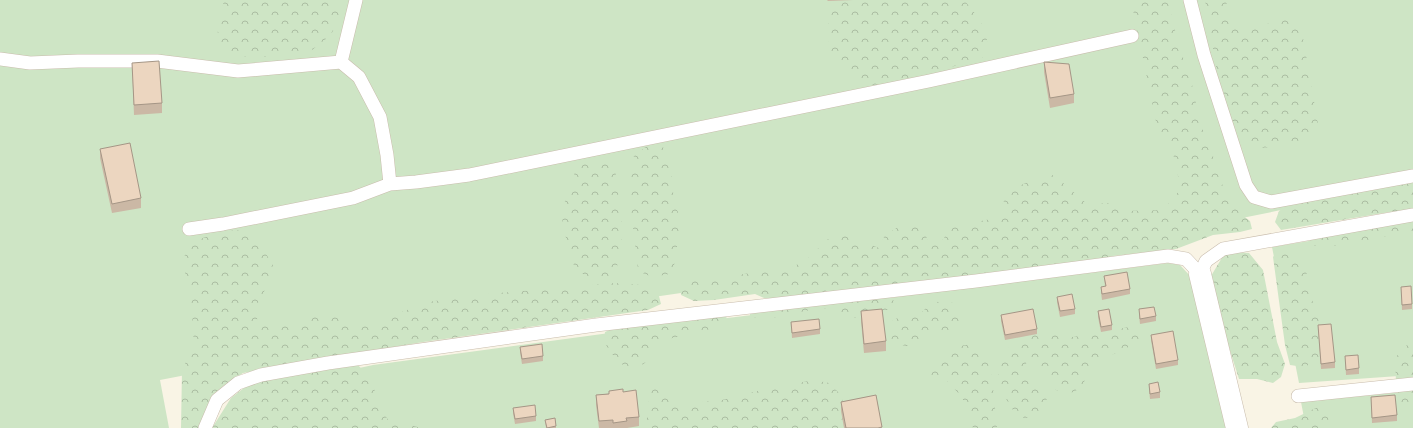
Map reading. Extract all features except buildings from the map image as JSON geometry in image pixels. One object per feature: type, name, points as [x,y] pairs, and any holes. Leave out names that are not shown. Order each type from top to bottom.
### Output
[{"type":"street","points":[[1200,274],[1237,428]]},
{"type":"lane","points":[[341,62],[356,0]]},
{"type":"lane","points":[[1190,0],[1204,55],[1246,185],[1254,197],[1270,202],[1413,176]]},
{"type":"lane","points":[[189,228],[223,224],[353,198],[390,184],[469,175],[929,81],[1132,36]]},
{"type":"lane","points":[[0,59],[30,64],[78,61],[157,62],[238,71],[341,62],[359,77],[380,117],[387,155],[390,184]]},
{"type":"lane","points":[[205,428],[217,400],[238,383],[261,375],[328,363],[596,324],[976,281],[1168,256],[1186,259],[1200,274],[1206,261],[1223,250],[1413,215]]},
{"type":"lane","points":[[1298,396],[1413,384]]},
{"type":"green space","points":[[0,0],[1413,0],[1413,183],[1247,217],[799,276],[404,333],[160,380],[169,428],[0,428]]},
{"type":"green space","points":[[224,0],[340,0],[340,15],[331,35],[312,50],[266,57],[246,57],[223,50],[217,36]]},
{"type":"green space","points":[[834,0],[964,0],[982,23],[986,35],[988,52],[979,61],[935,70],[910,79],[888,84],[871,85],[844,71],[832,61],[828,26],[832,2]]},
{"type":"green space","points":[[1131,0],[1168,0],[1178,43],[1191,80],[1201,126],[1211,148],[1216,168],[1224,189],[1241,214],[1250,221],[1252,229],[1213,235],[1176,249],[1113,256],[1092,262],[1075,277],[1063,279],[1052,272],[823,292],[776,299],[764,298],[755,294],[714,300],[694,301],[681,295],[680,282],[694,277],[717,278],[789,269],[807,259],[828,239],[847,235],[879,248],[885,235],[900,226],[916,225],[924,230],[928,242],[941,242],[951,228],[999,217],[1005,199],[1010,193],[1021,185],[1054,175],[1087,204],[1113,203],[1121,211],[1167,210],[1169,200],[1181,190],[1174,157],[1156,122]]},
{"type":"green space","points":[[1205,0],[1226,0],[1229,19],[1250,29],[1287,18],[1302,32],[1318,124],[1311,136],[1284,146],[1260,148],[1244,145],[1232,126],[1218,78]]},
{"type":"green space","points":[[658,143],[666,150],[671,165],[674,204],[678,212],[681,225],[681,235],[677,243],[677,258],[670,274],[650,276],[638,270],[629,193],[629,172],[634,156],[648,145]]},
{"type":"green space","points":[[585,160],[600,160],[615,168],[623,232],[617,267],[610,277],[590,278],[574,267],[572,252],[564,233],[561,210],[568,195],[575,185],[574,170],[576,165]]},
{"type":"green space","points":[[1413,178],[1413,231],[1337,246],[1314,246],[1307,237],[1396,211],[1281,230],[1275,222],[1279,211],[1290,203]]},
{"type":"green space","points":[[1413,224],[1413,375],[1299,383],[1272,247]]},
{"type":"green space","points":[[248,230],[261,246],[273,265],[266,288],[258,303],[257,321],[270,328],[289,325],[309,317],[322,315],[346,319],[360,326],[378,325],[391,316],[428,302],[476,295],[615,283],[642,285],[658,292],[661,304],[648,310],[423,342],[243,373],[222,387],[208,409],[201,428],[181,428],[182,370],[194,345],[191,299],[182,259],[196,241],[219,231]]},
{"type":"green space","points":[[1279,249],[1292,249],[1304,261],[1312,300],[1321,320],[1324,339],[1319,360],[1304,367],[1290,365],[1285,345],[1273,257]]},
{"type":"green space","points":[[1236,252],[1249,253],[1263,270],[1277,342],[1285,364],[1281,377],[1273,383],[1257,379],[1239,379],[1213,297],[1211,276],[1223,256]]},
{"type":"green space","points":[[1168,263],[1180,265],[1191,277],[1227,428],[233,428],[263,389],[373,365],[639,329]]},
{"type":"green space","points":[[885,291],[893,298],[894,304],[886,311],[855,318],[844,315],[836,308],[815,309],[768,319],[750,317],[750,310]]},
{"type":"green space","points":[[943,300],[953,303],[962,319],[955,330],[949,332],[936,331],[919,343],[908,346],[902,345],[889,337],[893,320],[903,316],[921,313],[929,305]]},
{"type":"green space","points":[[726,314],[727,322],[724,326],[672,338],[653,351],[645,363],[634,369],[621,364],[610,352],[604,341],[605,332],[623,324]]},
{"type":"green space","points":[[1129,327],[1140,329],[1141,334],[1137,343],[1114,354],[1101,356],[1088,374],[1082,386],[1074,392],[1062,394],[1055,389],[1036,361],[1026,362],[1027,374],[1035,387],[1046,397],[1049,410],[1037,417],[1024,418],[1012,409],[1001,390],[997,367],[1000,355],[1022,337],[1044,332],[1073,337]]},
{"type":"green space","points":[[973,344],[985,353],[992,377],[997,428],[973,428],[962,397],[945,379],[924,378],[930,367],[959,346]]},
{"type":"green space","points":[[1407,345],[1413,346],[1413,400],[1406,406],[1400,403],[1396,382],[1395,358]]},
{"type":"green space","points":[[358,365],[369,377],[386,417],[390,422],[401,421],[420,428],[212,428],[231,398],[249,384],[285,373]]},
{"type":"green space","points":[[814,380],[829,383],[841,395],[850,428],[646,428],[650,389],[659,389],[670,401],[692,403],[722,400],[765,389]]},
{"type":"green space","points":[[1413,391],[1413,428],[1306,428],[1301,402]]},
{"type":"green space","points":[[1320,406],[1328,410],[1329,428],[1271,428],[1276,422],[1295,418]]}]
